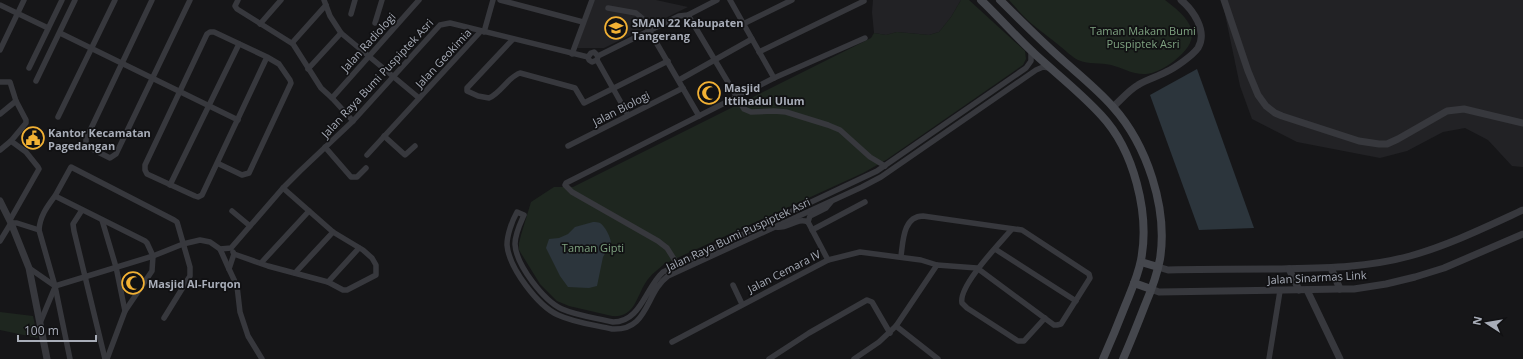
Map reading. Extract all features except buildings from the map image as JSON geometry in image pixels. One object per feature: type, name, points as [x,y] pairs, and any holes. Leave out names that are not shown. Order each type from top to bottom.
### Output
[{"type":"main road","points":[[981,0],[1031,51],[1102,116],[1118,138],[1136,179],[1143,229],[1141,262],[1103,359]]},
{"type":"main road","points":[[1000,0],[1025,26],[1113,107],[1130,132],[1142,154],[1155,190],[1159,204],[1162,230],[1160,258],[1151,289],[1123,359]]},
{"type":"main road","points":[[1141,262],[1158,267]]},
{"type":"main road","points":[[1134,283],[1151,289]]},
{"type":"street","points":[[1,45],[24,0]]},
{"type":"street","points":[[29,68],[62,0]]},
{"type":"street","points":[[36,81],[75,0]]},
{"type":"street","points":[[58,117],[115,0]]},
{"type":"street","points":[[152,0],[86,139],[86,145],[88,147],[110,158],[116,154],[190,0]]},
{"type":"street","points":[[238,0],[235,6],[237,9],[292,43],[321,88],[353,121]]},
{"type":"street","points":[[260,24],[281,0]]},
{"type":"street","points":[[351,14],[355,0]]},
{"type":"street","points":[[375,23],[382,0]]},
{"type":"street","name":"Jalan Radiologi","points":[[332,98],[419,0]]},
{"type":"street","points":[[483,32],[493,0]]},
{"type":"street","points":[[500,0],[583,22]]},
{"type":"street","points":[[572,54],[592,0]]},
{"type":"street","points":[[628,115],[598,58],[678,16],[688,15],[717,0]]},
{"type":"street","points":[[730,0],[774,78]]},
{"type":"street","points":[[744,24],[792,0]]},
{"type":"street","points":[[1113,107],[1137,85],[1166,72],[1191,55],[1198,47],[1201,34],[1199,23],[1191,9],[1181,0]]},
{"type":"street","points":[[1224,0],[1248,71],[1258,95],[1266,106],[1282,116],[1359,141],[1378,144],[1387,144],[1398,139],[1435,117],[1455,109],[1464,109],[1523,123]]},
{"type":"street","points":[[759,52],[864,1]]},
{"type":"street","points":[[292,43],[325,2]]},
{"type":"street","name":"Jalan Geokimia","points":[[325,2],[330,16],[341,33],[419,98]]},
{"type":"street","points":[[0,5],[48,28]]},
{"type":"street","points":[[608,8],[638,13],[645,21],[699,116]]},
{"type":"street","points":[[688,15],[746,111],[786,112],[834,128],[851,139],[870,157],[885,166]]},
{"type":"street","name":"Jalan Raya Bumi Puspiptek Asri","points":[[231,248],[283,188],[353,121],[440,24],[450,23],[588,57],[592,62],[598,58]]},
{"type":"street","points":[[217,163],[242,175],[249,173],[291,83],[279,64],[267,57],[214,32],[209,33],[145,165],[145,170],[148,174],[170,185],[198,197],[202,195],[217,163],[238,120],[267,57]]},
{"type":"street","name":"Jalan Geokimia","points":[[367,155],[419,98],[483,32]]},
{"type":"street","points":[[60,33],[238,120]]},
{"type":"street","points":[[308,69],[341,33]]},
{"type":"street","points":[[681,270],[667,248],[658,241],[572,192],[565,185],[566,183],[774,78],[865,38]]},
{"type":"street","points":[[513,39],[467,88],[467,91],[489,98],[500,90],[516,74],[520,73],[575,88],[583,103],[668,61]]},
{"type":"street","points":[[679,80],[752,40]]},
{"type":"street","points":[[170,185],[239,44]]},
{"type":"street","name":"Jalan Raya Bumi Puspiptek Asri","points":[[1031,51],[1031,61],[1026,68],[885,166],[677,264],[659,275],[635,313],[626,320],[613,322],[562,309],[543,296],[536,287],[516,252],[516,237],[523,215],[516,213],[508,235],[508,249],[513,264],[530,292],[558,315],[567,319],[620,330],[635,324],[641,317],[665,278],[881,177],[1036,70],[1043,67],[1050,68]]},
{"type":"street","points":[[0,82],[10,82],[16,101],[26,120],[26,123],[11,141],[1,148]]},
{"type":"street","name":"Jalan Biologi","points":[[568,146],[683,88]]},
{"type":"street","points":[[0,114],[16,101]]},
{"type":"street","points":[[384,136],[405,155],[415,146]]},
{"type":"street","points":[[0,241],[39,169],[26,152],[11,141]]},
{"type":"street","points":[[325,148],[352,177],[357,177],[366,168]]},
{"type":"street","points":[[899,156],[902,162]]},
{"type":"street","points":[[70,359],[55,286],[39,230],[40,221],[44,212],[55,196],[69,168],[74,168],[177,222],[190,267],[190,276],[164,318]]},
{"type":"street","points":[[234,254],[328,282],[343,290],[347,290],[376,275],[377,271],[375,263],[359,248],[333,232],[283,188]]},
{"type":"street","points":[[55,196],[145,241],[153,256],[152,271],[125,311],[106,359]]},
{"type":"street","points":[[828,260],[808,222],[810,216],[826,208],[834,199]]},
{"type":"street","points":[[0,201],[11,222],[29,268],[47,359]]},
{"type":"street","points":[[812,230],[865,202]]},
{"type":"street","points":[[82,210],[73,224],[106,359]]},
{"type":"street","points":[[232,210],[250,226]]},
{"type":"street","name":"Jalan Sinarmas Link","points":[[1158,267],[1168,270],[1352,267],[1410,256],[1437,248],[1523,210]]},
{"type":"street","points":[[261,263],[309,211]]},
{"type":"street","points":[[901,256],[905,229],[910,222],[917,217],[923,216],[1019,230],[1089,274],[1090,278],[1060,324],[1054,325],[977,268]]},
{"type":"street","points":[[102,220],[116,267],[125,311]]},
{"type":"street","points":[[775,227],[783,228],[801,220],[808,222]]},
{"type":"street","points":[[11,222],[39,230]]},
{"type":"street","points":[[1012,229],[977,268],[961,296],[962,302],[967,308],[1018,341],[1024,341],[1045,318]]},
{"type":"street","points":[[295,273],[333,232]]},
{"type":"street","name":"Jalan Sinarmas Link","points":[[1151,289],[1159,292],[1354,289],[1386,284],[1444,268],[1523,234]]},
{"type":"street","points":[[55,286],[153,256],[183,244],[204,240],[210,242],[220,249],[230,268],[237,286],[240,312],[248,336],[262,359]]},
{"type":"street","points":[[220,249],[231,248],[234,254],[230,268]]},
{"type":"street","points":[[328,282],[359,248]]},
{"type":"street","points":[[995,249],[1076,301]]},
{"type":"street","name":"Jalan Cemara IV","points":[[672,342],[828,260],[860,252],[901,256],[930,262],[937,265],[977,268]]},
{"type":"street","points":[[854,359],[890,333],[937,265]]},
{"type":"street","points":[[29,268],[55,286]]},
{"type":"street","points":[[1289,268],[1299,290]]},
{"type":"street","points":[[1331,268],[1340,289]]},
{"type":"street","points":[[733,285],[742,304]]},
{"type":"street","points":[[40,324],[55,286]]},
{"type":"street","points":[[1307,290],[1340,359]]},
{"type":"street","points":[[1269,359],[1280,291]]},
{"type":"street","points":[[769,359],[809,333],[867,300],[872,302],[890,333]]},
{"type":"street","points":[[896,326],[930,357],[938,359]]},
{"type":"shaded area","name":"SMAN 22 Kabupaten Tangerang","points":[[594,0],[656,0],[688,7],[604,48],[577,48]]},
{"type":"shaded area","points":[[873,0],[961,0],[951,17],[939,32],[929,35],[897,32],[886,35],[874,33],[872,12]]},
{"type":"shaded area","points":[[1222,0],[1523,0],[1523,167],[1512,166],[1488,140],[1465,128],[1443,132],[1407,151],[1380,158],[1297,142],[1252,119],[1240,86]]},
{"type":"shaded area","points":[[1197,69],[1254,228],[1199,230],[1150,95]]},
{"type":"shaded area","points":[[593,222],[599,223],[604,227],[611,241],[603,257],[597,286],[589,288],[568,287],[560,276],[546,248],[549,239],[559,238],[568,234],[575,227]]},
{"type":"green space","name":"Taman Gipti","points":[[961,0],[969,0],[1025,51],[1026,59],[1023,65],[886,160],[863,173],[664,264],[648,279],[634,305],[626,314],[612,316],[569,306],[557,301],[540,284],[519,250],[521,235],[531,202],[554,187],[573,187],[871,38],[874,33],[886,35],[897,32],[929,35],[939,32],[951,17]]},
{"type":"green space","name":"Taman Makam Bumi Puspiptek Asri","points":[[1009,0],[1165,0],[1188,22],[1192,36],[1184,52],[1174,61],[1161,69],[1146,74],[1141,74],[1111,65],[1082,62],[1076,59],[1032,24]]},
{"type":"green space","points":[[0,312],[33,316],[38,338],[0,330]]},
{"type":"place","name":"SMAN 22 Kabupaten Tangerang","points":[[616,28]]},
{"type":"place","name":"Masjid Ittihadul Ulum","points":[[709,93]]},
{"type":"place","name":"Kantor Kecamatan Pagedangan","points":[[33,138]]},
{"type":"place","name":"Masjid Al-Furqon","points":[[133,283]]}]
